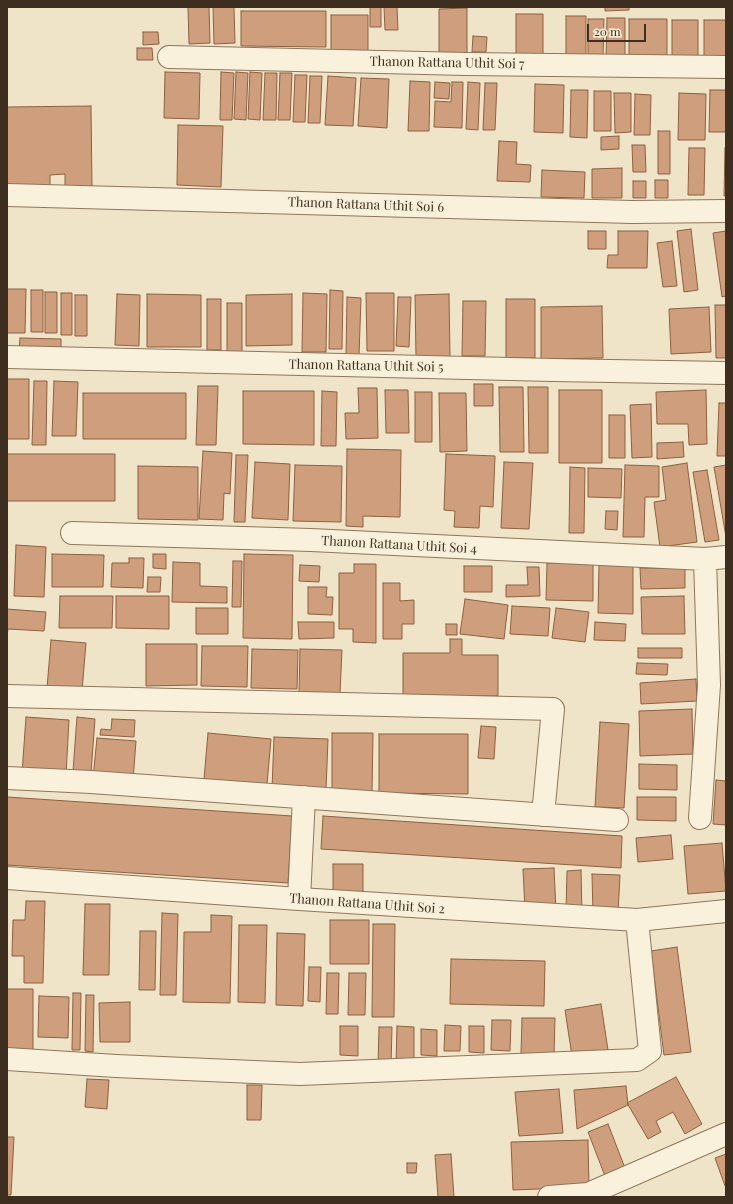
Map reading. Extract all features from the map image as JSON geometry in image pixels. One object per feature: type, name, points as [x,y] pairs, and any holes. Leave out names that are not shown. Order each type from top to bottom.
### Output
[{"type":"street","name":"Thanon Rattana Uthit Soi 7","points":[[169,57],[489,64],[726,67]]},
{"type":"street","name":"Thanon Rattana Uthit Soi 6","points":[[7,195],[632,212],[726,211]]},
{"type":"street","name":"Thanon Rattana Uthit Soi 5","points":[[7,357],[726,373]]},
{"type":"street","name":"Thanon Rattana Uthit Soi 4","points":[[72,533],[311,540],[705,559],[726,557]]},
{"type":"street","points":[[700,818],[717,685],[705,559]]},
{"type":"street","points":[[7,696],[554,709],[543,815]]},
{"type":"street","points":[[7,778],[91,782],[617,820]]},
{"type":"street","points":[[299,899],[304,797]]},
{"type":"street","name":"Thanon Rattana Uthit Soi 2","points":[[7,878],[299,899],[637,920],[726,911]]},
{"type":"street","points":[[7,1059],[116,1066],[300,1074],[637,1060],[650,1051],[637,920]]},
{"type":"street","points":[[549,1197],[588,1194],[726,1134]]},
{"type":"building","points":[[188,7],[209,7],[210,43],[189,44]]},
{"type":"building","points":[[213,7],[234,7],[235,43],[214,44]]},
{"type":"building","points":[[370,7],[381,7],[381,27],[370,27]]},
{"type":"building","points":[[384,7],[397,7],[398,30],[385,30]]},
{"type":"building","points":[[605,7],[629,7],[629,10],[605,11]]},
{"type":"building","points":[[467,8],[467,53],[439,53],[439,9]]},
{"type":"building","points":[[241,11],[326,11],[326,47],[241,46]]},
{"type":"building","points":[[516,14],[543,14],[543,58],[516,58]]},
{"type":"building","points":[[331,15],[368,15],[368,52],[331,52]]},
{"type":"building","points":[[566,16],[586,16],[586,55],[566,55]]},
{"type":"building","points":[[607,18],[625,18],[625,57],[606,57]]},
{"type":"building","points":[[588,19],[604,19],[603,58],[588,58]]},
{"type":"building","points":[[629,19],[667,19],[667,57],[629,57]]},
{"type":"building","points":[[672,20],[698,20],[698,61],[672,61]]},
{"type":"building","points":[[704,20],[726,20],[726,62],[704,62]]},
{"type":"building","points":[[143,32],[158,32],[159,44],[143,45]]},
{"type":"building","points":[[473,36],[487,37],[486,52],[472,52]]},
{"type":"building","points":[[137,48],[152,48],[153,60],[137,60]]},
{"type":"building","points":[[165,72],[200,73],[199,119],[164,118]]},
{"type":"building","points":[[221,72],[234,73],[232,120],[220,120]]},
{"type":"building","points":[[236,72],[248,73],[246,120],[234,119]]},
{"type":"building","points":[[250,72],[262,73],[260,120],[248,119]]},
{"type":"building","points":[[265,73],[277,73],[276,120],[263,120]]},
{"type":"building","points":[[280,73],[292,73],[290,120],[278,120]]},
{"type":"building","points":[[295,75],[307,75],[305,122],[293,122]]},
{"type":"building","points":[[310,76],[322,76],[320,123],[308,123]]},
{"type":"building","points":[[328,76],[356,78],[353,126],[325,125]]},
{"type":"building","points":[[361,78],[389,79],[387,128],[358,126]]},
{"type":"building","points":[[410,81],[430,82],[429,131],[408,131]]},
{"type":"building","points":[[435,82],[450,83],[449,99],[434,98]]},
{"type":"building","points":[[452,82],[463,82],[462,128],[434,127],[435,101],[451,102]]},
{"type":"building","points":[[468,82],[480,83],[478,130],[466,129]]},
{"type":"building","points":[[485,83],[497,83],[495,130],[483,130]]},
{"type":"building","points":[[535,84],[564,85],[563,133],[534,132]]},
{"type":"building","points":[[571,90],[588,90],[587,138],[570,137]]},
{"type":"building","points":[[710,90],[726,90],[726,132],[709,132]]},
{"type":"building","points":[[594,91],[611,91],[611,131],[594,131]]},
{"type":"building","points":[[614,93],[631,93],[631,132],[615,133]]},
{"type":"building","points":[[679,93],[706,94],[705,140],[678,140]]},
{"type":"building","points":[[635,94],[651,95],[650,135],[634,135]]},
{"type":"building","points":[[91,106],[92,188],[65,189],[65,174],[50,175],[50,186],[7,187],[7,107]]},
{"type":"building","points":[[178,125],[223,126],[221,187],[177,185]]},
{"type":"building","points":[[658,131],[670,131],[670,174],[658,174]]},
{"type":"building","points":[[619,136],[619,149],[601,150],[601,137]]},
{"type":"building","points":[[499,141],[517,142],[516,164],[531,165],[530,182],[497,181]]},
{"type":"building","points":[[632,145],[645,145],[646,172],[633,172]]},
{"type":"building","points":[[689,148],[705,148],[704,195],[688,195]]},
{"type":"building","points":[[725,148],[726,196],[724,196]]},
{"type":"building","points":[[622,168],[622,198],[592,198],[592,169]]},
{"type":"building","points":[[542,170],[585,172],[584,198],[541,197]]},
{"type":"building","points":[[655,180],[668,180],[668,198],[655,198]]},
{"type":"building","points":[[633,181],[646,181],[646,198],[633,198]]},
{"type":"building","points":[[691,229],[698,290],[684,292],[677,231]]},
{"type":"building","points":[[588,231],[606,231],[606,249],[588,249]]},
{"type":"building","points":[[618,231],[648,231],[647,268],[607,268],[608,255],[618,255]]},
{"type":"building","points":[[726,231],[726,296],[722,297],[713,233]]},
{"type":"building","points":[[672,241],[677,286],[663,287],[657,243]]},
{"type":"building","points":[[7,289],[26,289],[25,333],[7,333]]},
{"type":"building","points":[[31,290],[43,290],[43,332],[31,332]]},
{"type":"building","points":[[330,290],[343,291],[342,349],[329,349]]},
{"type":"building","points":[[45,292],[57,292],[57,333],[45,333]]},
{"type":"building","points":[[61,293],[72,293],[72,335],[61,335]]},
{"type":"building","points":[[303,293],[327,294],[326,352],[302,352]]},
{"type":"building","points":[[366,293],[394,293],[394,351],[367,351]]},
{"type":"building","points":[[117,294],[140,295],[139,346],[115,345]]},
{"type":"building","points":[[147,294],[201,295],[201,347],[147,347]]},
{"type":"building","points":[[292,294],[292,345],[246,346],[246,295]]},
{"type":"building","points":[[449,294],[450,357],[416,357],[415,295]]},
{"type":"building","points":[[75,295],[87,295],[87,336],[75,336]]},
{"type":"building","points":[[347,297],[361,298],[359,356],[346,356]]},
{"type":"building","points":[[398,297],[411,297],[409,347],[396,346]]},
{"type":"building","points":[[207,299],[221,299],[221,350],[207,350]]},
{"type":"building","points":[[506,299],[535,299],[535,358],[506,358]]},
{"type":"building","points":[[463,301],[486,301],[485,356],[462,356]]},
{"type":"building","points":[[227,303],[242,303],[242,353],[227,353]]},
{"type":"building","points":[[715,305],[726,305],[726,358],[716,358]]},
{"type":"building","points":[[602,306],[603,358],[541,359],[541,307]]},
{"type":"building","points":[[709,307],[711,352],[671,354],[669,309]]},
{"type":"building","points":[[20,338],[61,339],[61,351],[19,350]]},
{"type":"building","points":[[7,379],[29,379],[29,439],[7,439]]},
{"type":"building","points":[[34,381],[47,381],[46,445],[32,445]]},
{"type":"building","points":[[54,381],[78,382],[76,436],[52,436]]},
{"type":"building","points":[[474,384],[493,384],[493,406],[474,406]]},
{"type":"building","points":[[198,386],[218,386],[216,445],[196,445]]},
{"type":"building","points":[[499,387],[523,387],[524,452],[500,452]]},
{"type":"building","points":[[528,387],[548,387],[548,453],[529,453]]},
{"type":"building","points":[[358,388],[377,388],[378,438],[346,439],[345,413],[359,413]]},
{"type":"building","points":[[385,390],[408,390],[409,433],[386,433]]},
{"type":"building","points":[[559,390],[602,390],[602,463],[559,463]]},
{"type":"building","points":[[706,390],[707,444],[689,445],[688,424],[657,424],[656,392]]},
{"type":"building","points":[[243,391],[314,391],[314,445],[243,444]]},
{"type":"building","points":[[322,391],[337,392],[336,446],[321,446]]},
{"type":"building","points":[[415,392],[432,392],[432,442],[415,442]]},
{"type":"building","points":[[83,393],[186,393],[186,439],[83,439]]},
{"type":"building","points":[[439,393],[466,393],[467,451],[440,452]]},
{"type":"building","points":[[719,403],[726,403],[726,456],[717,456]]},
{"type":"building","points":[[651,404],[652,457],[632,458],[630,405]]},
{"type":"building","points":[[609,415],[625,415],[625,458],[609,458]]},
{"type":"building","points":[[683,442],[684,457],[657,459],[657,443]]},
{"type":"building","points":[[347,449],[401,450],[400,517],[363,516],[363,527],[346,526]]},
{"type":"building","points":[[203,451],[232,453],[230,494],[224,493],[223,520],[199,519]]},
{"type":"building","points":[[7,454],[115,454],[115,501],[7,501]]},
{"type":"building","points":[[446,454],[495,456],[493,507],[480,506],[479,528],[454,527],[455,511],[444,510]]},
{"type":"building","points":[[236,455],[248,455],[245,522],[234,522]]},
{"type":"building","points":[[255,462],[290,464],[288,520],[252,518]]},
{"type":"building","points":[[504,462],[533,463],[529,529],[501,528]]},
{"type":"building","points":[[687,463],[697,542],[660,547],[654,502],[666,500],[662,467]]},
{"type":"building","points":[[295,465],[342,466],[341,522],[293,521]]},
{"type":"building","points":[[625,465],[659,466],[659,497],[645,497],[644,537],[623,537]]},
{"type":"building","points":[[726,465],[726,537],[714,467]]},
{"type":"building","points":[[138,466],[198,467],[198,520],[138,519]]},
{"type":"building","points":[[570,467],[585,468],[584,533],[569,533]]},
{"type":"building","points":[[588,468],[622,469],[621,498],[588,497]]},
{"type":"building","points":[[707,470],[719,540],[705,542],[693,472]]},
{"type":"building","points":[[606,511],[618,511],[617,530],[605,529]]},
{"type":"building","points":[[16,545],[46,547],[44,597],[14,596]]},
{"type":"building","points":[[52,554],[104,555],[103,587],[52,587]]},
{"type":"building","points":[[153,554],[166,554],[166,569],[153,568]]},
{"type":"building","points":[[244,554],[293,555],[292,639],[243,638]]},
{"type":"building","points":[[129,558],[144,558],[143,588],[111,587],[112,563],[129,563]]},
{"type":"building","points":[[233,561],[242,561],[241,607],[232,607]]},
{"type":"building","points":[[173,562],[200,563],[200,586],[227,587],[227,603],[172,602]]},
{"type":"building","points":[[547,563],[593,564],[593,601],[546,600]]},
{"type":"building","points":[[354,564],[376,564],[376,643],[353,642],[353,629],[339,629],[339,573],[354,573]]},
{"type":"building","points":[[599,564],[633,564],[633,614],[598,613]]},
{"type":"building","points":[[300,565],[320,566],[319,582],[299,581]]},
{"type":"building","points":[[464,566],[492,566],[492,592],[464,592]]},
{"type":"building","points":[[527,567],[539,567],[540,596],[506,597],[506,585],[528,585]]},
{"type":"building","points":[[640,568],[685,568],[685,588],[641,589]]},
{"type":"building","points":[[148,577],[161,577],[160,592],[147,592]]},
{"type":"building","points":[[383,583],[400,583],[400,601],[414,600],[414,624],[402,624],[402,639],[383,639]]},
{"type":"building","points":[[308,587],[327,587],[326,597],[333,597],[332,615],[308,614]]},
{"type":"building","points":[[60,596],[113,596],[112,628],[59,628]]},
{"type":"building","points":[[116,596],[169,596],[169,629],[116,628]]},
{"type":"building","points":[[684,596],[685,634],[642,634],[641,597]]},
{"type":"building","points":[[465,599],[508,605],[504,639],[460,634]]},
{"type":"building","points":[[512,606],[550,608],[548,636],[510,634]]},
{"type":"building","points":[[196,608],[228,608],[228,634],[196,634]]},
{"type":"building","points":[[556,608],[589,612],[585,642],[552,638]]},
{"type":"building","points":[[7,609],[46,612],[44,631],[8,629],[7,636]]},
{"type":"building","points":[[298,622],[334,622],[334,638],[299,639]]},
{"type":"building","points":[[595,622],[626,624],[625,641],[594,640]]},
{"type":"building","points":[[446,624],[457,624],[457,635],[446,635]]},
{"type":"building","points":[[450,639],[462,639],[462,655],[498,655],[498,696],[403,695],[403,653],[450,653]]},
{"type":"building","points":[[51,640],[86,643],[82,691],[47,688]]},
{"type":"building","points":[[146,644],[197,644],[197,685],[146,686]]},
{"type":"building","points":[[202,646],[248,646],[247,687],[201,686]]},
{"type":"building","points":[[638,648],[682,648],[682,658],[638,658]]},
{"type":"building","points":[[252,649],[298,650],[297,689],[251,688]]},
{"type":"building","points":[[300,649],[342,650],[340,693],[299,692]]},
{"type":"building","points":[[637,663],[668,664],[667,675],[636,674]]},
{"type":"building","points":[[696,679],[697,701],[641,704],[640,683]]},
{"type":"building","points":[[692,709],[693,754],[640,756],[639,711]]},
{"type":"building","points":[[26,717],[69,720],[66,775],[22,773]]},
{"type":"building","points":[[77,717],[95,719],[91,773],[73,771]]},
{"type":"building","points":[[112,719],[135,720],[134,737],[100,735],[101,729],[111,730]]},
{"type":"building","points":[[600,722],[629,724],[624,808],[595,807]]},
{"type":"building","points":[[481,726],[496,727],[494,759],[478,758]]},
{"type":"building","points":[[208,733],[271,739],[267,784],[204,779]]},
{"type":"building","points":[[332,733],[373,733],[372,793],[332,793]]},
{"type":"building","points":[[379,734],[468,734],[468,794],[379,793]]},
{"type":"building","points":[[274,737],[328,739],[326,790],[272,789]]},
{"type":"building","points":[[97,738],[136,741],[133,781],[93,778]]},
{"type":"building","points":[[639,764],[677,765],[677,790],[639,789]]},
{"type":"building","points":[[716,780],[726,781],[726,825],[713,824]]},
{"type":"building","points":[[7,797],[292,816],[288,883],[7,865]]},
{"type":"building","points":[[637,797],[676,797],[676,821],[637,820]]},
{"type":"building","points":[[323,816],[622,836],[621,868],[321,849]]},
{"type":"building","points":[[671,835],[673,859],[638,862],[636,838]]},
{"type":"building","points":[[722,843],[726,891],[688,894],[684,846]]},
{"type":"building","points":[[333,864],[363,864],[363,895],[333,895]]},
{"type":"building","points":[[554,868],[556,911],[525,909],[523,869]]},
{"type":"building","points":[[581,870],[582,915],[566,912],[567,871]]},
{"type":"building","points":[[592,874],[620,875],[618,914],[593,914]]},
{"type":"building","points":[[26,901],[45,901],[43,983],[24,983],[24,956],[12,956],[13,920],[25,920]]},
{"type":"building","points":[[85,904],[110,904],[109,975],[83,975]]},
{"type":"building","points":[[162,913],[178,914],[176,995],[160,995]]},
{"type":"building","points":[[211,915],[232,916],[230,1003],[183,1002],[184,932],[211,932]]},
{"type":"building","points":[[330,920],[369,920],[369,964],[330,964]]},
{"type":"building","points":[[373,924],[395,924],[394,1017],[372,1017]]},
{"type":"building","points":[[239,925],[267,925],[265,1003],[238,1002]]},
{"type":"building","points":[[140,931],[156,931],[155,990],[139,990]]},
{"type":"building","points":[[277,933],[305,934],[303,1006],[276,1005]]},
{"type":"building","points":[[677,947],[691,1052],[664,1055],[651,951]]},
{"type":"building","points":[[451,959],[545,961],[544,1006],[450,1004]]},
{"type":"building","points":[[309,967],[321,967],[320,1002],[308,1001]]},
{"type":"building","points":[[327,973],[339,973],[338,1014],[326,1014]]},
{"type":"building","points":[[349,973],[366,973],[365,1015],[348,1015]]},
{"type":"building","points":[[7,989],[33,989],[33,1057],[7,1057]]},
{"type":"building","points":[[73,993],[81,993],[80,1050],[72,1050]]},
{"type":"building","points":[[86,995],[94,995],[93,1052],[85,1051]]},
{"type":"building","points":[[39,996],[69,997],[68,1038],[38,1037]]},
{"type":"building","points":[[130,1002],[130,1042],[100,1042],[99,1003]]},
{"type":"building","points":[[601,1004],[608,1050],[572,1056],[565,1010]]},
{"type":"building","points":[[522,1018],[555,1018],[554,1055],[521,1054]]},
{"type":"building","points":[[492,1020],[511,1020],[510,1051],[491,1050]]},
{"type":"building","points":[[445,1025],[461,1026],[460,1051],[444,1051]]},
{"type":"building","points":[[340,1026],[358,1026],[358,1056],[340,1055]]},
{"type":"building","points":[[397,1026],[414,1027],[414,1064],[396,1063]]},
{"type":"building","points":[[469,1026],[484,1026],[484,1053],[469,1052]]},
{"type":"building","points":[[379,1027],[392,1027],[391,1066],[378,1065]]},
{"type":"building","points":[[421,1029],[437,1030],[437,1056],[421,1055]]},
{"type":"building","points":[[676,1077],[702,1124],[685,1134],[673,1112],[656,1121],[661,1132],[648,1139],[627,1103]]},
{"type":"building","points":[[87,1079],[109,1080],[107,1109],[85,1107]]},
{"type":"building","points":[[247,1085],[262,1085],[261,1120],[247,1120]]},
{"type":"building","points":[[626,1086],[628,1105],[577,1129],[574,1090]]},
{"type":"building","points":[[559,1089],[563,1133],[519,1136],[515,1092]]},
{"type":"building","points":[[608,1124],[625,1168],[605,1176],[588,1132]]},
{"type":"building","points":[[7,1137],[14,1137],[11,1195],[7,1195]]},
{"type":"building","points":[[588,1140],[589,1187],[513,1190],[511,1142]]},
{"type":"building","points":[[451,1154],[454,1197],[438,1197],[435,1155]]},
{"type":"building","points":[[726,1154],[726,1185],[725,1186],[715,1158]]},
{"type":"building","points":[[407,1163],[417,1163],[416,1173],[407,1173]]}]
